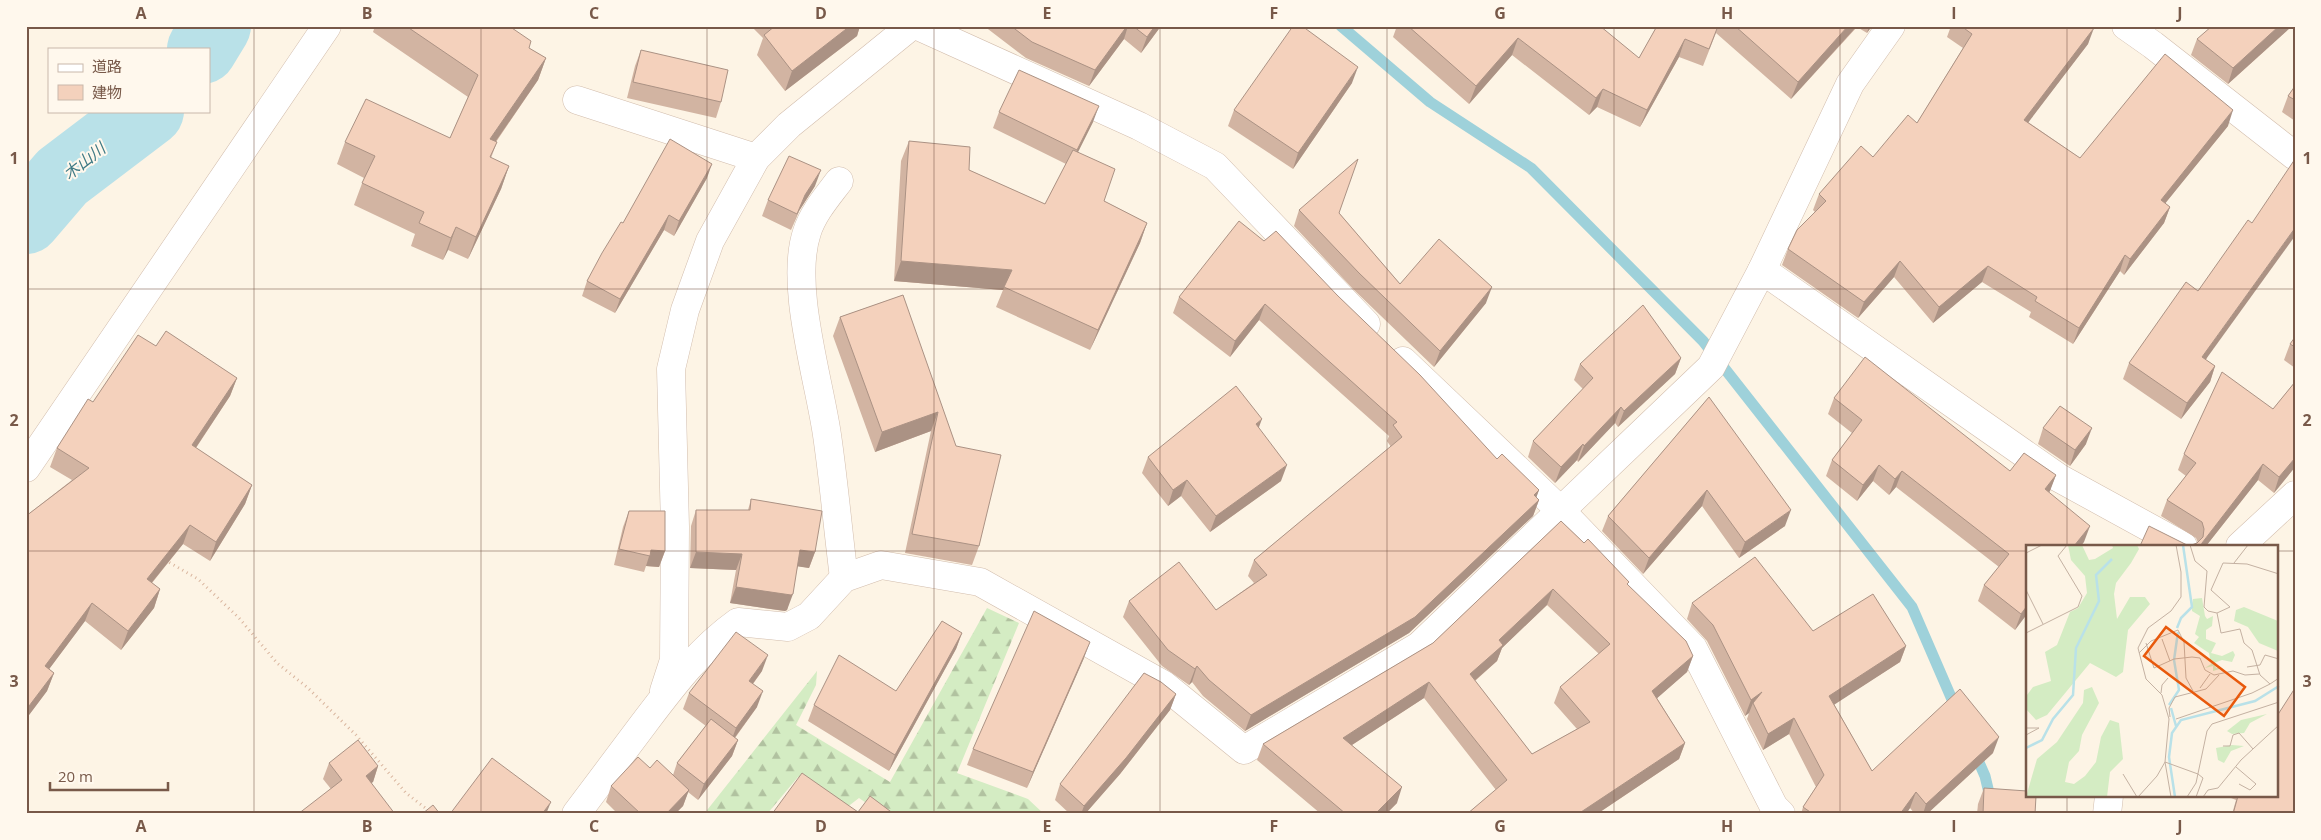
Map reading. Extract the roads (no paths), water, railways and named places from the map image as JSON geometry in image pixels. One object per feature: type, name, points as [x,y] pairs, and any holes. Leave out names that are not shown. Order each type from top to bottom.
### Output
[{"type":"street","points":[[26,468],[327,26]]},
{"type":"street","points":[[661,702],[674,660],[675,526],[671,369],[685,310],[710,240],[756,158],[789,125],[911,26]]},
{"type":"street","points":[[918,26],[1139,126],[1215,166],[1342,300],[1560,511],[1693,648],[1774,807],[1781,814]]},
{"type":"street","points":[[576,814],[661,702],[715,638],[738,622],[788,627],[808,616],[844,578],[881,565],[980,582],[1164,685],[1244,750],[1419,646],[1711,367],[1762,270],[1850,84],[1891,26]]},
{"type":"street","points":[[2126,26],[2295,156]]},
{"type":"street","points":[[577,100],[756,158]]},
{"type":"street","points":[[839,181],[821,204],[807,232],[801,264],[802,298],[827,434],[844,578]]},
{"type":"street","points":[[1762,270],[2059,478],[2180,545]]},
{"type":"street","points":[[2241,545],[2295,495]]},
{"type":"street","points":[[2107,814],[2109,798]]},
{"type":"waterway","name":"木山川","points":[[203,48],[216,26]]},
{"type":"waterway","points":[[1341,26],[1430,102],[1531,168],[1703,341],[1912,607],[1957,711]]},
{"type":"waterway","name":"木山川","points":[[26,219],[62,177],[148,112]]},
{"type":"waterway","points":[[1974,751],[1985,776],[1994,814]]}]
